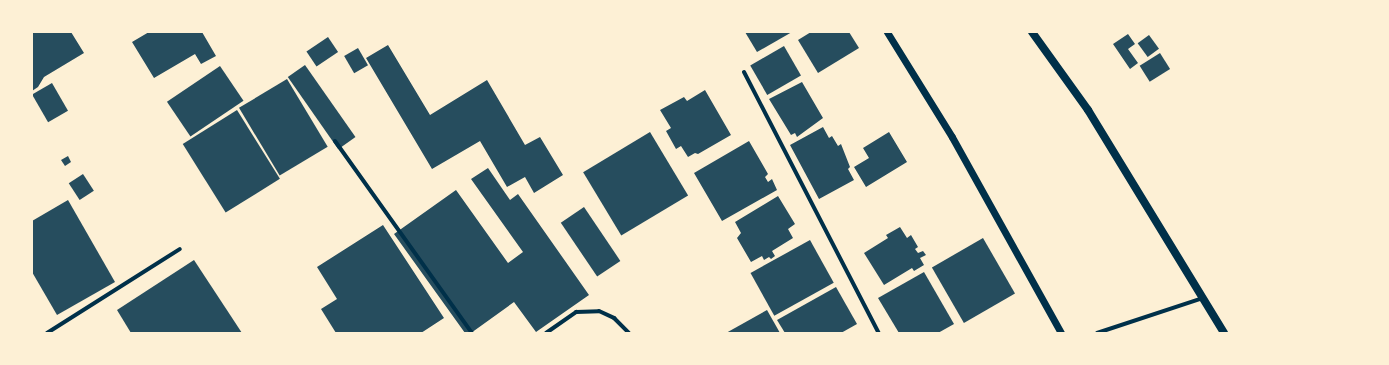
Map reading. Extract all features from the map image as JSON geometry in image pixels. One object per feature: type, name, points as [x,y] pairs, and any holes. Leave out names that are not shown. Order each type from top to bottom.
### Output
[{"type":"main road","points":[[1032,32],[1088,110],[1224,333]]},
{"type":"street","points":[[887,32],[952,137],[1061,333]]},
{"type":"street","points":[[744,72],[879,333]]},
{"type":"street","points":[[335,141],[472,333]]},
{"type":"street","points":[[47,333],[180,249]]},
{"type":"street","points":[[1097,333],[1203,298]]},
{"type":"street","points":[[546,333],[576,312],[599,311],[614,318],[629,333]]},
{"type":"building","points":[[32,32],[71,32],[84,53],[44,77],[38,87],[32,91]]},
{"type":"building","points":[[149,32],[202,32],[216,56],[201,64],[195,54],[154,78],[132,42]]},
{"type":"building","points":[[745,32],[792,32],[757,52]]},
{"type":"building","points":[[811,32],[849,32],[859,48],[818,73],[798,40]]},
{"type":"building","points":[[1128,34],[1135,44],[1128,49],[1138,63],[1130,69],[1113,44]]},
{"type":"building","points":[[1149,35],[1159,49],[1148,57],[1138,43]]},
{"type":"building","points":[[328,37],[338,52],[317,66],[306,52]]},
{"type":"building","points":[[388,45],[430,115],[487,80],[525,145],[540,137],[563,175],[534,193],[525,177],[507,187],[480,141],[432,169],[366,58]]},
{"type":"building","points":[[784,46],[801,75],[767,95],[750,66]]},
{"type":"building","points":[[358,48],[368,65],[354,73],[344,56]]},
{"type":"building","points":[[1160,53],[1170,69],[1150,82],[1140,66]]},
{"type":"building","points":[[305,65],[355,137],[338,149],[288,77]]},
{"type":"building","points":[[220,66],[243,101],[190,137],[167,102]]},
{"type":"building","points":[[287,79],[328,147],[280,176],[239,108]]},
{"type":"building","points":[[802,82],[823,118],[797,137],[795,133],[791,135],[769,99]]},
{"type":"building","points":[[52,83],[68,111],[48,122],[32,94]]},
{"type":"building","points":[[705,90],[731,135],[698,154],[695,153],[688,157],[681,146],[676,149],[666,131],[671,128],[660,110],[684,97],[687,101]]},
{"type":"building","points":[[237,110],[280,179],[226,213],[183,144]]},
{"type":"building","points":[[823,127],[829,138],[832,136],[838,146],[841,144],[850,167],[848,169],[854,180],[819,199],[790,145]]},
{"type":"building","points":[[650,132],[688,195],[621,236],[583,172]]},
{"type":"building","points":[[889,132],[907,162],[866,187],[854,167],[869,158],[863,148]]},
{"type":"building","points":[[749,141],[768,174],[765,177],[768,182],[772,179],[777,190],[722,221],[694,173]]},
{"type":"building","points":[[68,156],[71,162],[65,166],[61,160]]},
{"type":"building","points":[[488,168],[510,200],[518,194],[589,295],[536,332],[514,302],[471,333],[465,333],[394,234],[456,190],[508,263],[523,252],[471,179]]},
{"type":"building","points":[[83,174],[94,191],[80,200],[69,183]]},
{"type":"building","points":[[778,196],[795,224],[788,229],[793,238],[772,251],[775,256],[771,259],[769,257],[764,260],[762,256],[751,262],[737,238],[741,233],[735,222]]},
{"type":"building","points":[[68,200],[115,282],[57,315],[32,272],[32,221]]},
{"type":"building","points":[[584,207],[620,261],[597,277],[561,223]]},
{"type":"building","points":[[383,225],[444,318],[421,333],[336,333],[321,309],[337,299],[317,267]]},
{"type":"building","points":[[900,227],[907,238],[911,235],[918,247],[915,249],[918,253],[923,251],[926,255],[920,258],[924,265],[914,271],[912,268],[884,285],[864,253],[888,238],[886,235]]},
{"type":"building","points":[[983,238],[1015,293],[964,323],[932,268]]},
{"type":"building","points":[[810,240],[834,283],[774,316],[751,273]]},
{"type":"building","points":[[194,260],[242,333],[131,333],[117,310]]},
{"type":"building","points":[[924,272],[954,324],[938,333],[899,333],[878,298]]},
{"type":"building","points":[[836,287],[857,324],[841,333],[785,333],[777,320]]},
{"type":"building","points":[[767,310],[780,333],[726,333]]}]
